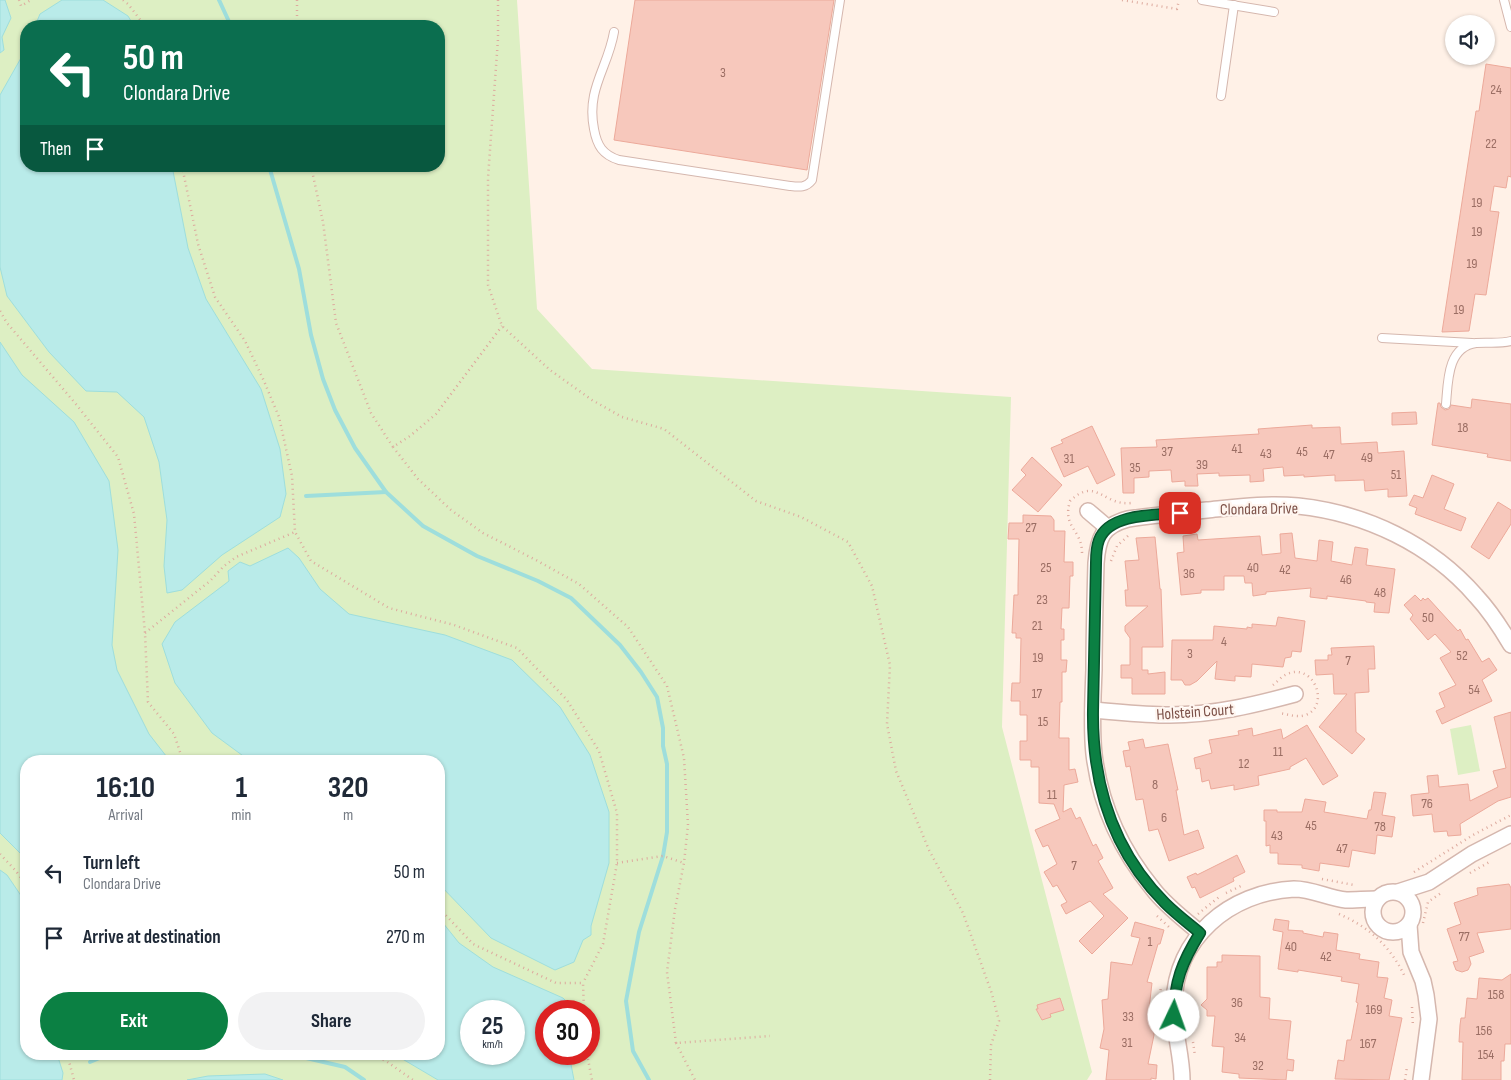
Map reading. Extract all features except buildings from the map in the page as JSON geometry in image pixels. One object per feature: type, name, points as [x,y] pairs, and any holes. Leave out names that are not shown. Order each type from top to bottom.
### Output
[{"type":"street","name":"Clondara Drive","points":[[1108,528],[1120,521],[1137,517],[1255,505],[1296,506],[1340,513],[1381,527],[1415,544],[1432,557],[1476,595],[1511,645]]},
{"type":"street","points":[[1088,511],[1108,528],[1099,540],[1096,557],[1093,732],[1097,773],[1101,791],[1114,826],[1132,860],[1153,890],[1165,903],[1200,933]]},
{"type":"street","name":"Holstein Court","points":[[1093,710],[1151,714],[1188,714],[1238,708],[1295,694]]},
{"type":"street","points":[[1345,900],[1376,898],[1386,892],[1398,892],[1429,882],[1466,858],[1511,834]]},
{"type":"street","points":[[1413,907],[1429,882]]},
{"type":"street","points":[[1182,1080],[1174,1016],[1174,995],[1182,965],[1200,933],[1220,914],[1232,906],[1257,895],[1296,889],[1311,890],[1345,900],[1374,920],[1378,926],[1389,932],[1411,952],[1423,981],[1429,1019],[1421,1080]]},
{"type":"street","points":[[1398,892],[1409,899],[1413,907],[1415,926],[1411,952]]},
{"type":"street","points":[[1374,920],[1372,909],[1376,898]]},
{"type":"street","points":[[1389,932],[1415,926]]},
{"type":"lane","points":[[614,32],[612,48],[596,85],[592,102],[597,142],[601,150],[609,157],[618,160],[790,186],[804,186],[812,180],[840,0]]},
{"type":"lane","points":[[1202,0],[1274,12]]},
{"type":"lane","points":[[1504,0],[1511,27]]},
{"type":"lane","points":[[1221,96],[1234,5]]},
{"type":"lane","points":[[1382,338],[1475,343],[1511,341]]},
{"type":"lane","points":[[1446,404],[1451,364],[1454,357],[1460,351],[1475,343]]},
{"type":"path","points":[[19,0],[21,6],[31,0]]},
{"type":"path","points":[[123,0],[140,20]]},
{"type":"path","points":[[297,0],[297,20]]},
{"type":"path","points":[[498,0],[498,39],[488,178],[488,285],[502,326],[550,370],[592,400],[622,416],[664,429],[756,501],[801,517],[848,542],[872,586],[890,665],[887,724],[896,771],[929,850],[963,914],[992,994],[999,1021],[991,1045],[990,1080]]},
{"type":"path","points":[[1122,0],[1177,10],[1178,0]]},
{"type":"path","points":[[183,172],[198,244],[215,297],[245,341],[279,417],[292,476],[295,532],[311,561],[389,608],[454,625],[517,648],[567,700],[599,751],[618,813],[617,863],[602,944],[583,983],[584,1000]]},
{"type":"path","points":[[312,172],[323,222],[336,323],[371,413],[393,447],[418,479],[451,510],[483,533],[579,584],[628,627],[667,686],[684,758],[688,825],[667,972],[676,1044],[695,1080]]},
{"type":"path","points":[[0,311],[118,457],[134,514],[145,633],[148,702],[174,734],[180,755]]},
{"type":"path","points":[[393,447],[410,436],[436,414],[502,326]]},
{"type":"path","points":[[1082,556],[1080,539],[1069,524],[1070,502],[1082,492],[1093,491],[1120,504],[1136,503]]},
{"type":"path","points":[[1111,565],[1117,546],[1128,535],[1137,531]]},
{"type":"path","points":[[145,633],[210,581],[224,566],[236,557],[295,532]]},
{"type":"path","points":[[1407,876],[1472,835],[1511,815]]},
{"type":"path","points":[[0,854],[20,877]]},
{"type":"path","points":[[617,863],[663,856],[684,863]]},
{"type":"path","points":[[1464,877],[1497,858]]},
{"type":"path","points":[[1319,878],[1355,886]]},
{"type":"path","points":[[1197,914],[1224,894],[1246,884]]},
{"type":"path","points":[[1415,926],[1428,902],[1443,891]]},
{"type":"path","points":[[1153,912],[1175,931]]},
{"type":"path","points":[[1333,912],[1361,925],[1380,940],[1396,958],[1406,981]]},
{"type":"path","points":[[445,914],[473,944],[556,983],[583,983]]},
{"type":"path","points":[[1412,1004],[1413,1028]]},
{"type":"path","points":[[676,1044],[770,1036]]},
{"type":"path","points":[[1192,1039],[1196,1060]]},
{"type":"path","points":[[69,1060],[74,1080]]},
{"type":"path","points":[[384,1060],[413,1080]]},
{"type":"path","points":[[1405,1080],[1408,1060]]},
{"type":"path","points":[[589,1065],[592,1080]]},
{"type":"green space","points":[[0,0],[517,0],[537,309],[592,369],[1011,397],[1002,727],[1092,1072],[1087,1080],[0,1080]]},
{"type":"green space","points":[[1471,725],[1480,771],[1458,775],[1450,729]]},
{"type":"water","points":[[0,0],[5,0],[11,18],[2,37],[4,50],[0,53]]},
{"type":"water","points":[[62,0],[103,0],[128,16],[130,20],[38,20],[40,14]]},
{"type":"water","points":[[20,60],[20,172],[173,172],[188,248],[206,299],[261,389],[280,449],[286,494],[280,517],[222,555],[182,590],[167,593],[164,566],[167,520],[159,462],[144,417],[117,392],[86,391],[49,352],[7,296],[0,267],[0,95]]},
{"type":"water","points":[[0,342],[22,375],[74,422],[109,481],[118,550],[112,645],[117,670],[149,734],[165,755],[20,755],[20,853],[0,833]]},
{"type":"water","points":[[288,548],[299,558],[320,589],[349,614],[445,635],[512,660],[560,707],[590,755],[609,812],[609,863],[591,926],[591,935],[583,940],[574,962],[555,970],[491,938],[445,890],[445,755],[242,755],[212,733],[175,683],[162,644],[175,622],[229,581],[228,571],[240,562],[250,566]]},
{"type":"water","points":[[0,870],[7,875],[20,894],[20,1060],[59,1060],[63,1073],[62,1080],[0,1080]]},
{"type":"water","points":[[445,926],[459,943],[493,967],[565,1000],[535,1000],[535,1065],[571,1065],[574,1080],[438,1080],[404,1060],[445,1060]]},
{"type":"water","points":[[265,1074],[283,1080],[187,1080],[208,1076]]},
{"type":"waterway","points":[[219,0],[228,20]]},
{"type":"waterway","points":[[271,172],[299,269],[311,335],[323,379],[335,410],[355,448],[386,492],[423,526],[477,556],[538,581],[571,598],[620,645],[657,697],[667,764],[667,832],[663,856],[639,932],[626,1001],[633,1051],[649,1080]]},
{"type":"waterway","points":[[306,496],[386,492]]},
{"type":"waterway","points":[[90,1062],[95,1060]]},
{"type":"waterway","points":[[315,1060],[345,1067],[364,1080]]},
{"type":"route","points":[[1174,1016],[1175,988],[1178,977],[1186,957],[1200,933],[1153,890],[1122,843],[1107,809],[1097,773],[1094,754],[1093,710],[1096,563],[1099,540],[1106,530],[1120,521],[1137,517],[1180,513]]}]
